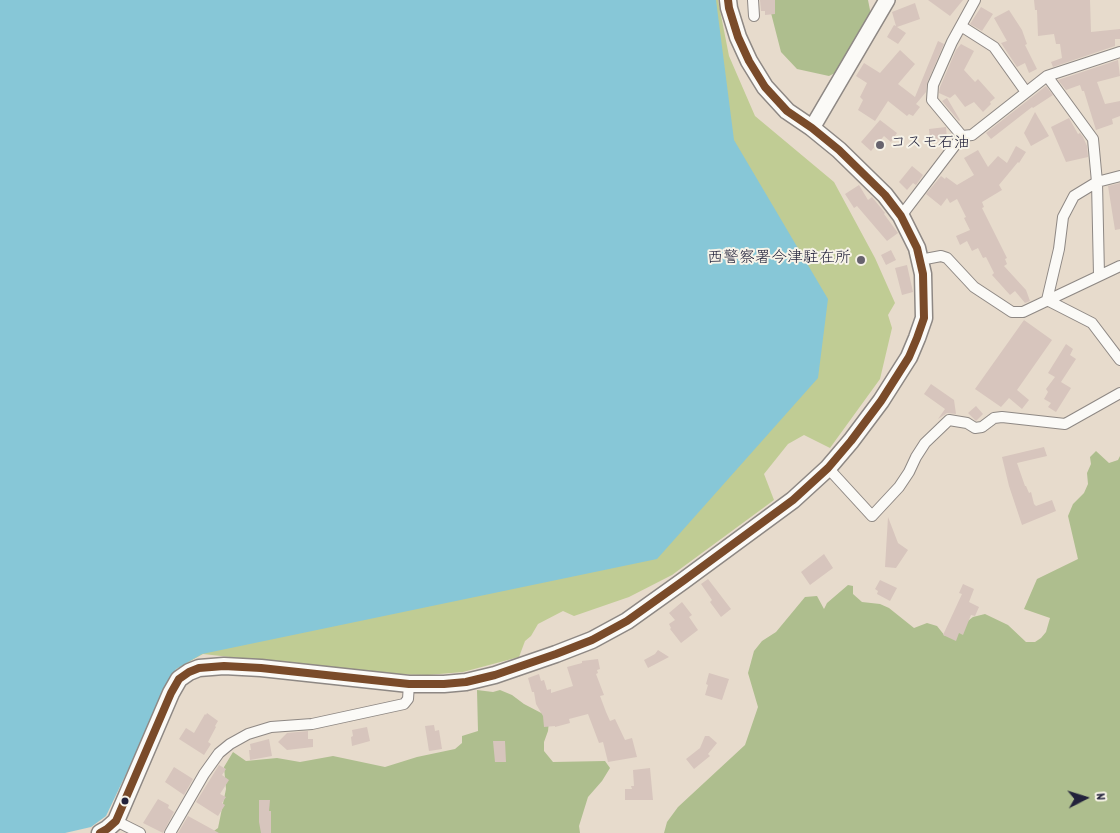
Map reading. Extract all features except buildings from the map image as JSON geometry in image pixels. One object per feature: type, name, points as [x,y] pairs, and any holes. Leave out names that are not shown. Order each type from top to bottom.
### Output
[{"type":"main road","points":[[100,833],[116,821],[172,693],[179,679],[189,672],[212,666],[233,666],[409,684],[466,682],[506,671],[592,640],[628,621],[792,500],[828,468],[851,441],[880,401],[918,338],[924,318],[924,285],[920,260],[912,236],[901,216],[885,195],[839,150],[787,111],[756,73],[738,37],[728,0]]},
{"type":"street","points":[[753,0],[754,16]]},
{"type":"street","points":[[812,128],[887,0]]},
{"type":"street","points":[[962,136],[932,100],[933,85],[975,0]]},
{"type":"street","points":[[961,26],[994,47],[1026,92]]},
{"type":"street","points":[[901,216],[962,136],[972,135],[1047,76],[1120,52]]},
{"type":"street","points":[[1047,76],[1093,139],[1097,182],[1099,275]]},
{"type":"street","points":[[1047,300],[1059,249],[1063,217],[1074,196],[1097,182],[1120,176]]},
{"type":"street","points":[[920,260],[941,256],[947,258],[974,287],[1012,312],[1023,312],[1120,266]]},
{"type":"street","points":[[1047,300],[1092,323],[1120,360]]},
{"type":"street","points":[[828,468],[872,516],[899,487],[925,443],[949,420],[967,423],[975,428],[982,427],[994,418],[1002,417],[1064,424],[1120,393]]},
{"type":"street","points":[[170,833],[204,774],[219,753],[230,744],[248,734],[271,727],[312,724],[404,704],[408,699],[409,684]]},
{"type":"street","points":[[116,821],[140,833]]},
{"type":"green space","points":[[349,0],[718,0],[729,56],[755,116],[834,182],[875,258],[895,303],[888,315],[892,328],[880,379],[830,448],[804,435],[788,444],[764,474],[774,500],[672,575],[629,597],[574,616],[563,611],[538,624],[531,636],[525,641],[519,657],[463,672],[428,675],[384,674],[203,654],[176,669]]},
{"type":"green space","points":[[769,0],[868,0],[872,20],[841,70],[829,76],[797,69],[781,52]]},
{"type":"green space","points":[[1096,451],[1109,463],[1118,460],[1120,456],[1120,833],[664,833],[667,822],[678,807],[745,745],[758,707],[748,673],[754,651],[762,641],[776,632],[805,597],[817,596],[824,609],[827,603],[848,585],[853,586],[853,594],[862,602],[880,604],[889,608],[914,628],[927,623],[937,626],[945,636],[973,617],[985,614],[1008,625],[1026,642],[1035,642],[1041,638],[1046,632],[1050,618],[1024,609],[1037,579],[1078,559],[1068,516],[1073,504],[1084,493],[1088,484],[1087,473],[1091,464],[1090,457]]},
{"type":"green space","points":[[477,690],[493,692],[500,690],[545,715],[549,721],[544,751],[553,762],[605,761],[610,768],[588,797],[579,826],[580,833],[211,833],[218,828],[226,789],[224,767],[233,752],[246,761],[277,758],[300,762],[333,756],[385,767],[417,757],[455,749],[462,743],[462,736],[478,731]]},
{"type":"water","points":[[0,0],[716,0],[734,140],[828,299],[818,378],[657,559],[202,654],[176,669],[106,816],[91,827],[65,833],[0,833]]},
{"type":"transit line","points":[[100,833],[116,821],[171,693],[179,679],[189,672],[199,668],[224,666],[261,668],[409,684],[444,684],[466,682],[495,675],[556,654],[592,640],[627,621],[683,581],[793,500],[828,468],[851,441],[881,401],[909,357],[924,318],[923,274],[917,248],[901,216],[885,195],[839,150],[787,111],[765,87],[749,61],[738,37],[728,0]]},
{"type":"place","name":"コスモ石油","points":[[880,145]]},
{"type":"place","name":"西警察署今津駐在所","points":[[861,260]]}]
